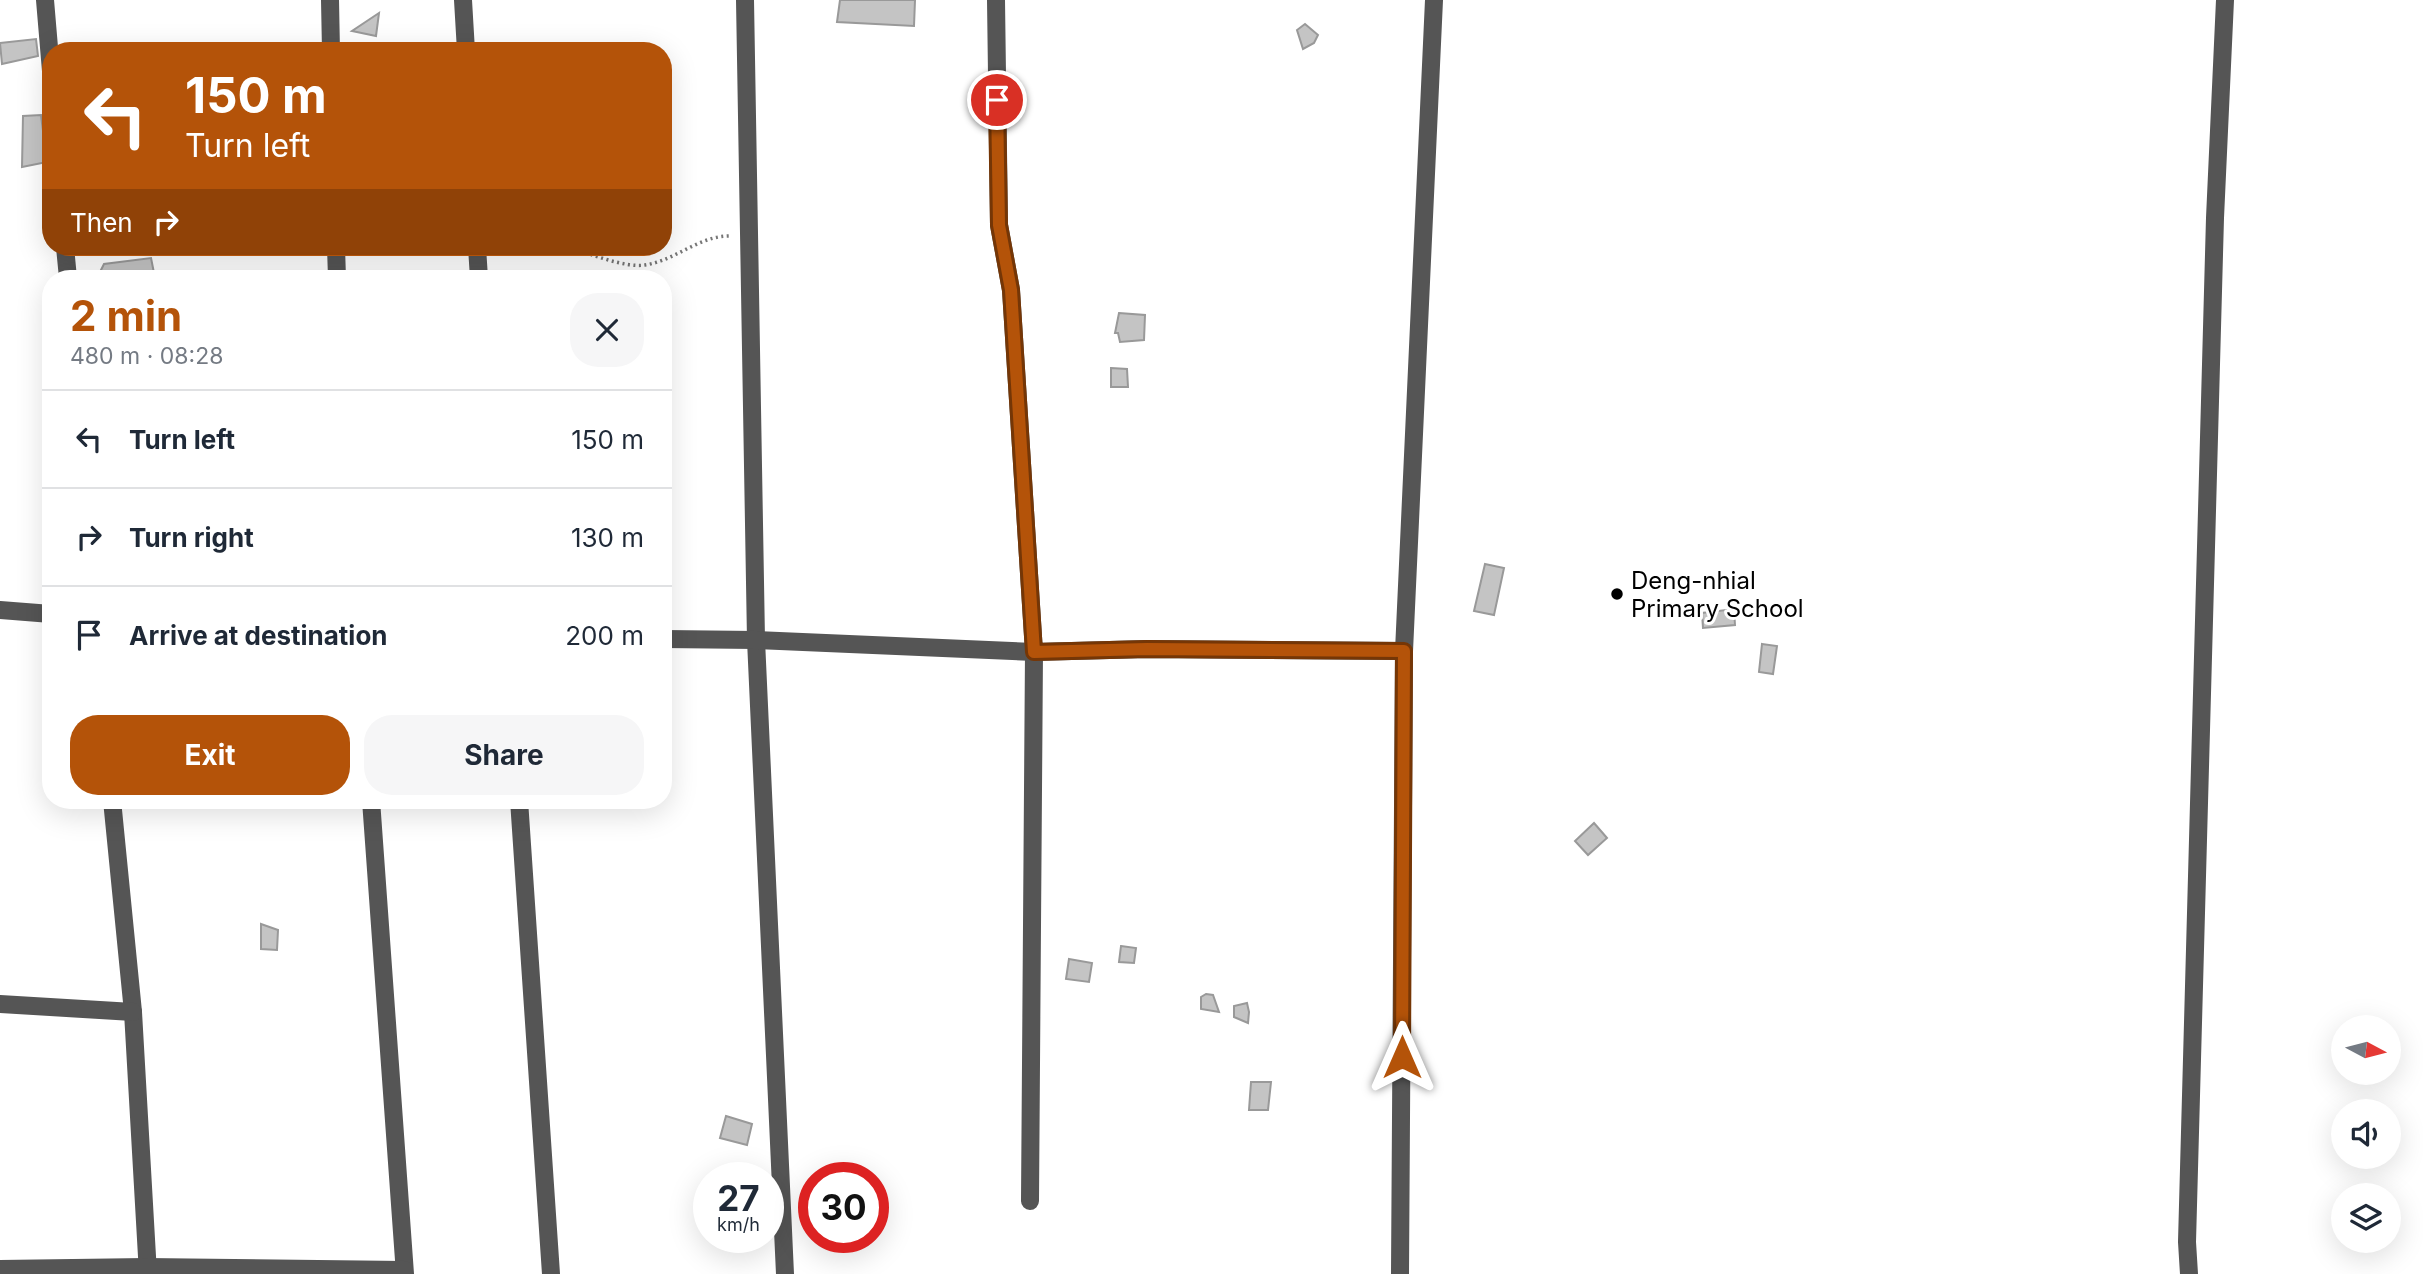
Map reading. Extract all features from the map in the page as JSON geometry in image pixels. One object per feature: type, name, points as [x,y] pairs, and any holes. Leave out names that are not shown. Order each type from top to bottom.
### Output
[{"type":"street","points":[[45,0],[49,42]]},
{"type":"street","points":[[330,0],[331,42]]},
{"type":"street","points":[[463,0],[465,42]]},
{"type":"street","points":[[745,0],[756,640],[785,1274]]},
{"type":"street","points":[[996,0],[999,225],[1011,290],[1034,652],[1030,1201]]},
{"type":"street","points":[[1400,1274],[1404,651],[1434,0]]},
{"type":"street","points":[[2189,1274],[2187,1242],[2213,274],[2225,0]]},
{"type":"street","points":[[0,610],[42,613]]},
{"type":"street","points":[[672,639],[1034,652],[1147,649],[1404,651]]},
{"type":"street","points":[[114,809],[133,1012],[147,1270]]},
{"type":"street","points":[[0,1269],[405,1272],[372,809]]},
{"type":"street","points":[[520,809],[551,1274]]},
{"type":"street","points":[[0,1004],[133,1012]]},
{"type":"path","points":[[595,256],[643,265],[676,255],[715,236],[748,237]]},
{"type":"building","points":[[840,0],[915,0],[914,26],[837,22]]},
{"type":"building","points":[[379,13],[376,36],[352,31]]},
{"type":"building","points":[[1305,24],[1318,35],[1314,43],[1303,49],[1297,30]]},
{"type":"building","points":[[36,39],[38,56],[2,64],[0,43]]},
{"type":"building","points":[[41,115],[42,163],[22,167],[23,116]]},
{"type":"building","points":[[151,258],[153,270],[101,270],[104,264]]},
{"type":"building","points":[[1119,313],[1145,315],[1144,340],[1120,342],[1118,333],[1115,333]]},
{"type":"building","points":[[1111,368],[1127,369],[1128,387],[1111,387]]},
{"type":"building","points":[[1485,564],[1504,568],[1494,615],[1474,611]]},
{"type":"building","points":[[1734,609],[1735,625],[1703,628],[1702,613]]},
{"type":"building","points":[[1762,644],[1777,646],[1773,674],[1759,672]]},
{"type":"building","points":[[1594,823],[1607,838],[1588,855],[1575,841]]},
{"type":"building","points":[[261,924],[278,930],[277,950],[261,949]]},
{"type":"building","points":[[1121,946],[1136,948],[1134,963],[1119,962]]},
{"type":"building","points":[[1069,959],[1092,963],[1089,982],[1066,979]]},
{"type":"building","points":[[1206,994],[1213,995],[1219,1012],[1201,1009],[1201,997]]},
{"type":"building","points":[[1247,1003],[1248,1023],[1234,1017],[1234,1006]]},
{"type":"building","points":[[1251,1082],[1271,1082],[1268,1110],[1249,1110]]},
{"type":"building","points":[[726,1116],[752,1124],[747,1145],[720,1138]]},
{"type":"place","name":"Deng-nhial Primary School","points":[[1617,594]]},
{"type":"route","points":[[997,100],[999,225],[1011,290],[1034,652],[1147,649],[1404,651],[1402,1057]]}]
